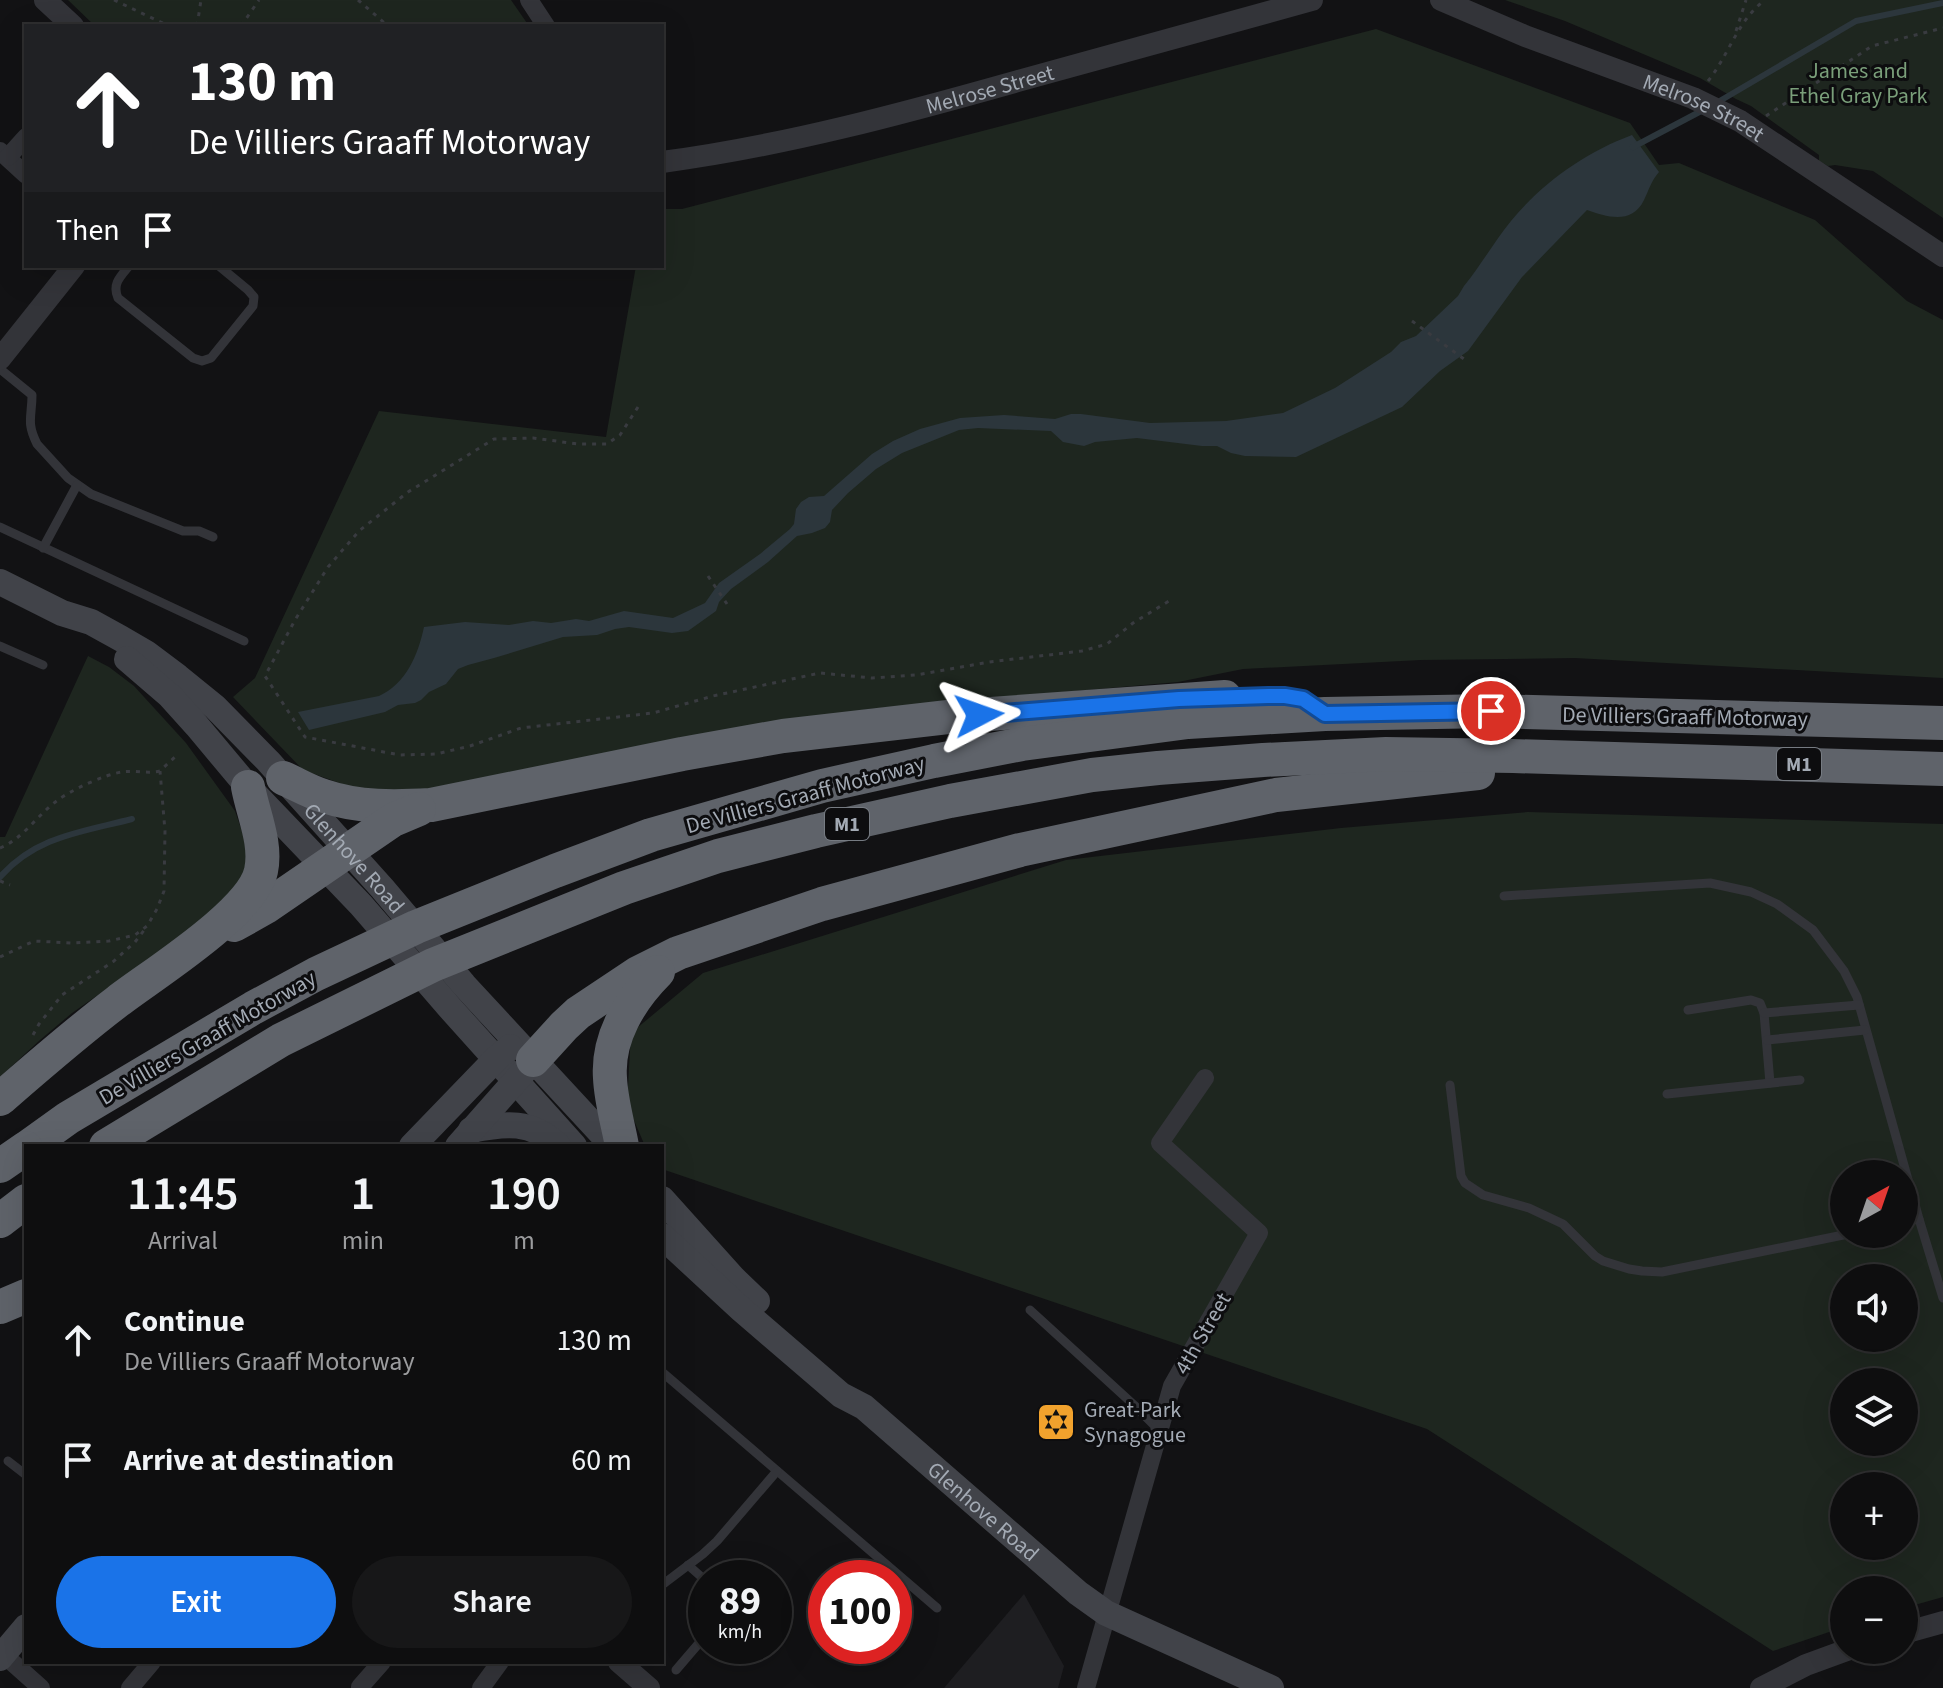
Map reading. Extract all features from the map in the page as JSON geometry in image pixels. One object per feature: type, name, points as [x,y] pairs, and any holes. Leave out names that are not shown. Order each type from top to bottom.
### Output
[{"type":"highway","points":[[0,1099],[117,1002],[226,919],[247,897],[261,872],[263,855],[253,810],[261,777],[367,806],[431,805],[783,736],[948,717],[1179,699],[1274,696],[1303,699],[1325,714]]},
{"type":"highway","name":"De Villiers Graaff Motorway","points":[[31,1144],[68,1118],[253,1008],[316,974],[416,927],[651,835],[822,786],[934,761],[1022,744],[1188,722],[1394,711],[1506,711],[1943,723]]},
{"type":"highway","name":"M1","points":[[109,1144],[281,1040],[433,965],[718,856],[950,801],[1092,775],[1263,760],[1386,754],[1943,769]]},
{"type":"highway","points":[[515,1060],[638,973],[678,953],[822,904],[916,877],[1092,833],[1276,795],[1552,765],[1654,760]]},
{"type":"highway","points":[[174,960],[266,907],[393,820],[431,805]]},
{"type":"highway","points":[[622,1144],[610,1077],[614,1040],[627,1010],[638,995],[678,953]]},
{"type":"highway","name":"De Villiers Graaff Motorway","points":[[0,1166],[24,1149]]},
{"type":"highway","points":[[0,1221],[24,1203]]},
{"type":"highway","points":[[0,1307],[24,1297]]},
{"type":"main road","name":"Glenhove Road","points":[[0,582],[62,613],[206,716],[336,859],[361,905],[450,1008],[611,1144]]},
{"type":"main road","name":"Glenhove Road","points":[[261,777],[336,859],[382,888],[464,985],[573,1144]]},
{"type":"main road","points":[[464,1138],[515,1060]]},
{"type":"main road","points":[[414,1144],[515,1060]]},
{"type":"main road","points":[[464,1138],[494,1125],[523,1126],[539,1130],[556,1144]]},
{"type":"main road","name":"Glenhove Road","points":[[664,1201],[752,1297],[855,1390],[864,1407]]},
{"type":"main road","name":"Glenhove Road","points":[[664,1238],[841,1395],[864,1407],[1047,1568],[1106,1613],[1271,1688]]},
{"type":"main road","points":[[1,1655],[24,1629]]},
{"type":"street","points":[[45,0],[71,24]]},
{"type":"street","points":[[529,0],[545,24]]},
{"type":"street","name":"Melrose Street","points":[[664,162],[820,134],[1312,0]]},
{"type":"street","name":"Melrose Street","points":[[1441,0],[1525,36],[1695,98],[1744,124],[1943,256]]},
{"type":"street","points":[[24,139],[4,154],[24,173]]},
{"type":"street","points":[[0,359],[72,268]]},
{"type":"street","name":"4th Street","points":[[1086,1688],[1172,1386],[1259,1233],[1160,1143],[1205,1078]]},
{"type":"street","points":[[1918,1629],[1943,1622]]},
{"type":"street","points":[[1,1655],[41,1688]]},
{"type":"street","points":[[1765,1687],[1830,1656]]},
{"type":"street","points":[[130,1688],[150,1664]]},
{"type":"street","points":[[360,1687],[380,1664]]},
{"type":"street","points":[[481,1688],[499,1664]]},
{"type":"street","points":[[621,1664],[649,1688]]},
{"type":"lane","points":[[127,268],[114,290],[118,298],[193,358],[202,361],[211,358],[253,306],[254,297],[221,268]]},
{"type":"lane","points":[[0,369],[32,395],[29,418],[34,438],[77,485],[91,494],[180,530],[202,531],[213,537]]},
{"type":"lane","points":[[43,548],[77,485]]},
{"type":"lane","points":[[0,527],[244,641]]},
{"type":"lane","points":[[0,646],[43,665]]},
{"type":"lane","points":[[1504,896],[1710,883],[1751,892],[1777,904],[1813,930],[1844,971],[1857,997],[1943,1298]]},
{"type":"lane","points":[[1688,1010],[1751,1000],[1760,1003],[1764,1013],[1770,1083]]},
{"type":"lane","points":[[1764,1013],[1859,1005]]},
{"type":"lane","points":[[1767,1040],[1865,1030]]},
{"type":"lane","points":[[1667,1094],[1800,1080]]},
{"type":"lane","points":[[1450,1085],[1461,1176],[1465,1183],[1483,1195],[1529,1208],[1563,1224],[1603,1261],[1629,1269],[1662,1272],[1830,1238]]},
{"type":"lane","points":[[1030,1310],[1159,1431]]},
{"type":"lane","points":[[664,1374],[937,1608]]},
{"type":"lane","points":[[8,1461],[24,1473]]},
{"type":"lane","points":[[694,1560],[717,1541],[777,1471]]},
{"type":"lane","points":[[664,1583],[688,1565]]},
{"type":"lane","points":[[676,1670],[688,1656]]},
{"type":"path","points":[[114,0],[165,24]]},
{"type":"path","points":[[197,24],[201,0]]},
{"type":"path","points":[[242,24],[259,0]]},
{"type":"path","points":[[358,0],[386,24]]},
{"type":"path","points":[[1695,98],[1719,67],[1746,0]]},
{"type":"path","points":[[1734,35],[1755,7],[1765,0]]},
{"type":"path","points":[[1744,124],[1872,46],[1943,28]]},
{"type":"path","points":[[1412,321],[1468,362]]},
{"type":"path","points":[[638,407],[620,435],[607,444],[533,438],[494,439],[408,492],[359,531],[328,567],[265,676],[305,737],[400,755],[436,754],[521,728],[653,713],[713,696],[820,673],[872,678],[916,675],[989,662],[1082,651],[1107,644],[1133,623],[1169,601]]},
{"type":"path","points":[[708,576],[727,604]]},
{"type":"path","points":[[0,848],[59,799],[119,772],[160,771],[177,755]]},
{"type":"path","points":[[27,1043],[62,995],[114,961],[135,942],[157,909],[164,891],[165,831],[160,771]]},
{"type":"path","points":[[0,881],[10,885]]},
{"type":"path","points":[[0,957],[34,941],[109,941],[135,935],[147,926]]},
{"type":"shaded area","points":[[1632,135],[1659,172],[1639,208],[1618,217],[1587,210],[1522,277],[1468,351],[1440,371],[1402,407],[1296,457],[1245,456],[1217,446],[1137,438],[1084,446],[1063,442],[1051,431],[959,430],[902,453],[876,469],[832,510],[830,522],[825,528],[797,536],[731,589],[719,602],[716,611],[688,631],[672,633],[629,627],[597,635],[563,637],[458,669],[446,684],[415,703],[309,730],[298,712],[379,696],[388,691],[409,668],[424,627],[465,622],[509,625],[533,621],[589,621],[624,611],[673,618],[705,603],[719,583],[790,529],[801,502],[809,497],[824,496],[872,454],[920,429],[960,418],[1004,415],[1055,419],[1081,414],[1150,423],[1226,421],[1283,413],[1335,388],[1391,352],[1401,342],[1416,336],[1458,296],[1523,207],[1566,170],[1598,150]]},
{"type":"shaded area","points":[[1024,1594],[1064,1666],[1058,1688],[944,1688]]},
{"type":"green space","points":[[68,0],[511,0],[528,24],[93,24]]},
{"type":"green space","name":"James and Ethel Gray Park","points":[[1505,0],[1943,0],[1943,218],[1873,171],[1828,166],[1819,161],[1819,155],[1751,106],[1700,78],[1565,21]]},
{"type":"green space","points":[[1376,29],[1630,123],[1659,165],[1679,163],[1815,220],[1907,301],[1943,320],[1943,678],[1575,658],[1421,660],[1243,669],[1178,682],[869,709],[430,792],[376,796],[303,770],[233,697],[255,678],[379,411],[606,437],[636,268],[664,268],[664,209],[682,209]]},
{"type":"green space","points":[[88,656],[134,686],[186,743],[235,811],[246,843],[251,872],[229,904],[72,1013],[0,1077],[0,837],[5,837]]},
{"type":"green space","points":[[1528,812],[1943,824],[1943,1597],[1918,1604],[1918,1576],[1830,1576],[1830,1632],[1773,1651],[1427,1429],[664,1170],[664,1144],[644,1144],[627,1104],[631,1033],[703,973],[1066,860],[1341,828]]},
{"type":"waterway","points":[[1718,102],[1856,21],[1943,3]]},
{"type":"waterway","points":[[1633,147],[1705,109]]},
{"type":"waterway","points":[[0,877],[14,863],[44,844],[132,819]]},
{"type":"place","name":"Great-Park Synagogue","points":[[1056,1422]]},
{"type":"route","points":[[979,715],[1179,699],[1268,696],[1303,699],[1325,714],[1491,711]]}]
